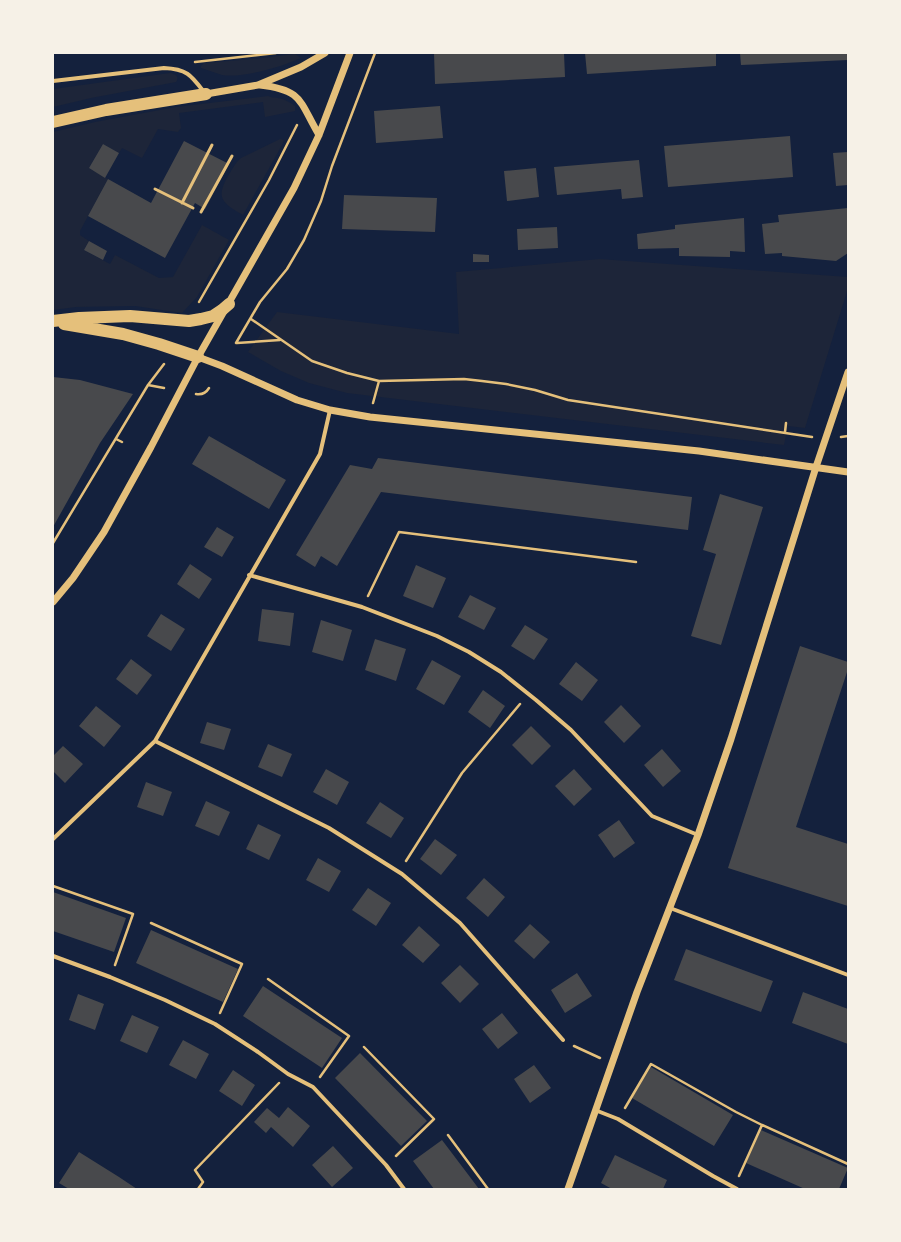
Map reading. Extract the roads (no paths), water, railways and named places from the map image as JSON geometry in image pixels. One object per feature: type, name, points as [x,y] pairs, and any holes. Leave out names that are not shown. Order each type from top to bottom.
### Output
[{"type":"highway","points":[[53,122],[106,110],[206,94]]},
{"type":"highway","points":[[53,321],[117,316],[189,321],[213,316],[228,304]]},
{"type":"highway","points":[[53,321],[123,334],[159,344],[198,358]]},
{"type":"street","points":[[53,81],[164,68],[185,72],[193,77],[206,94],[258,85],[301,67],[325,53]]},
{"type":"street","points":[[53,602],[73,578],[104,532],[165,423],[198,358],[294,188],[319,135],[350,53]]},
{"type":"street","points":[[258,85],[284,89],[292,93],[303,104],[319,135]]},
{"type":"street","points":[[198,358],[222,366],[297,400],[330,410],[370,416],[699,451],[848,472]]},
{"type":"street","points":[[568,1189],[637,992],[698,835],[731,739],[816,467],[848,372]]},
{"type":"street","points":[[53,839],[155,741],[320,454],[330,410]]},
{"type":"street","points":[[250,575],[362,607],[437,636],[469,652],[501,672],[571,730],[652,816],[698,835]]},
{"type":"street","points":[[155,741],[329,828],[399,872],[460,923],[563,1040]]},
{"type":"street","points":[[670,908],[848,975]]},
{"type":"street","points":[[53,956],[166,1000],[215,1024],[288,1074],[313,1087],[386,1165],[404,1189]]},
{"type":"street","points":[[595,1110],[618,1118],[735,1188]]},
{"type":"lane","points":[[182,203],[212,145]]},
{"type":"lane","points":[[201,212],[232,156]]},
{"type":"lane","points":[[155,189],[193,208]]}]
